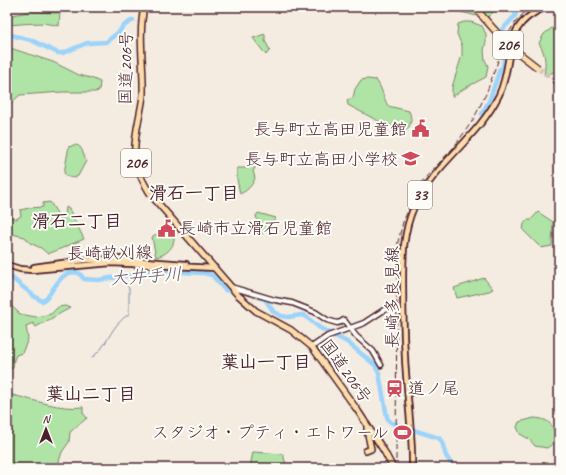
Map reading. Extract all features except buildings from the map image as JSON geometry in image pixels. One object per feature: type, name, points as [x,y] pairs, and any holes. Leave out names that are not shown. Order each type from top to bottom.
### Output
[{"type":"highway","name":"国道206号","points":[[144,7],[141,20],[141,44],[144,73],[143,96],[135,139],[135,155],[138,173],[151,195],[238,295],[256,311],[291,330],[312,347],[354,404],[393,468]]},
{"type":"highway","name":"206","points":[[477,7],[508,42],[538,67]]},
{"type":"highway","points":[[367,426],[369,450]]},
{"type":"highway","points":[[369,450],[375,448],[376,440]]},
{"type":"highway","points":[[369,450],[380,449],[384,451]]},
{"type":"main road","name":"長崎多良見線","points":[[412,468],[411,434],[400,308],[403,249],[407,229],[414,208],[425,187],[485,119],[499,95],[504,80],[512,38],[517,28],[531,14],[546,7]]},
{"type":"main road","name":"長崎畝刈線","points":[[7,264],[21,267],[32,267],[79,261],[117,259],[214,267]]},
{"type":"main road","points":[[231,287],[275,300],[292,302],[315,312],[325,319],[337,323],[344,320],[356,336],[373,351],[381,365]]},
{"type":"main road","points":[[312,347],[328,336],[371,320],[384,310],[393,307],[400,308]]},
{"type":"green space","points":[[426,7],[495,7],[494,11],[487,18],[461,12],[430,9]]},
{"type":"green space","points":[[28,12],[60,13],[59,26],[40,23],[7,25],[7,16]]},
{"type":"green space","points":[[471,22],[482,26],[486,34],[484,50],[485,60],[488,66],[486,77],[452,97],[452,87],[462,55],[462,46],[457,34],[458,24]]},
{"type":"green space","points":[[552,28],[559,31],[559,71],[544,75],[545,59],[539,43],[544,34]]},
{"type":"green space","points":[[265,34],[265,41],[270,50],[266,55],[253,38]]},
{"type":"green space","points":[[7,47],[53,62],[79,75],[100,82],[99,91],[20,95],[7,106]]},
{"type":"green space","points":[[361,80],[376,80],[388,106],[409,111],[411,121],[407,130],[399,131],[385,122],[380,122],[348,105],[347,100],[353,98],[355,89]]},
{"type":"green space","points":[[73,145],[79,146],[86,161],[78,176],[72,178],[64,173],[69,146],[70,147]]},
{"type":"green space","points":[[254,162],[257,165],[253,171],[255,178],[254,181],[249,188],[240,194],[237,179],[237,168],[247,168]]},
{"type":"green space","points":[[50,202],[60,218],[65,216],[66,207],[69,209],[84,239],[48,254],[41,248],[30,243],[25,237],[7,233],[7,215],[16,219],[21,216],[20,210],[43,207],[43,203]]},
{"type":"green space","points":[[538,212],[553,222],[552,246],[541,248],[523,230],[524,224],[528,219],[530,221]]},
{"type":"green space","points":[[258,213],[276,218],[266,232],[261,234],[256,216]]},
{"type":"green space","points":[[174,232],[174,241],[171,248],[165,254],[156,257],[152,237],[154,235]]},
{"type":"green space","points":[[484,278],[493,289],[457,298],[454,288]]},
{"type":"green space","points":[[7,302],[20,314],[36,317],[51,314],[58,307],[65,306],[70,308],[36,327],[33,323],[26,326],[28,339],[22,353],[16,355],[13,368],[7,370]]},
{"type":"green space","points":[[12,395],[56,406],[74,408],[83,407],[83,413],[87,418],[70,432],[69,442],[62,452],[57,468],[7,468],[7,396]]},
{"type":"green space","points":[[534,418],[549,422],[553,428],[554,443],[547,448],[535,446],[529,439],[520,434],[517,427],[519,422]]},
{"type":"green space","points":[[253,452],[283,454],[287,468],[239,468],[241,465],[250,467]]},
{"type":"waterway","points":[[501,49],[497,44],[500,32],[515,16],[517,7]]},
{"type":"waterway","points":[[7,34],[31,40],[58,53],[63,53],[87,43],[106,42],[120,31],[122,27],[133,20]]},
{"type":"waterway","points":[[483,115],[482,114],[490,99],[500,69],[503,67],[504,49]]},
{"type":"waterway","name":"大井手川","points":[[7,274],[42,301],[46,299],[63,276],[73,272],[79,273],[84,279],[98,280],[157,271],[204,273],[212,275],[225,290],[245,293]]},
{"type":"waterway","points":[[92,358],[101,349],[116,326],[129,314],[129,288],[115,277]]},
{"type":"waterway","name":"大井手川","points":[[258,297],[265,299],[273,311],[281,316],[305,316],[320,328],[347,342],[375,365],[379,373],[389,421],[394,424],[439,438],[442,442],[446,456],[454,468]]},
{"type":"tunnel","points":[[538,68],[557,81]]},
{"type":"railway","points":[[396,460],[397,246],[403,222],[417,190],[426,177],[454,147],[473,120],[486,94],[508,34],[515,23],[529,7]]},
{"type":"place","name":"長与町立高田児童館","points":[[420,129]]},
{"type":"place","name":"長与町立高田小学校","points":[[411,159]]},
{"type":"place","name":"長崎市立滑石児童館","points":[[166,228]]},
{"type":"place","name":"道ノ尾","points":[[395,388]]},
{"type":"place","name":"スタジオ・プティ・エトワール","points":[[402,432]]},
{"type":"district","name":"滑石一丁目","points":[[194,193]]},
{"type":"district","name":"滑石二丁目","points":[[77,221]]},
{"type":"district","name":"葉山一丁目","points":[[266,362]]},
{"type":"district","name":"葉山二丁目","points":[[91,394]]}]
